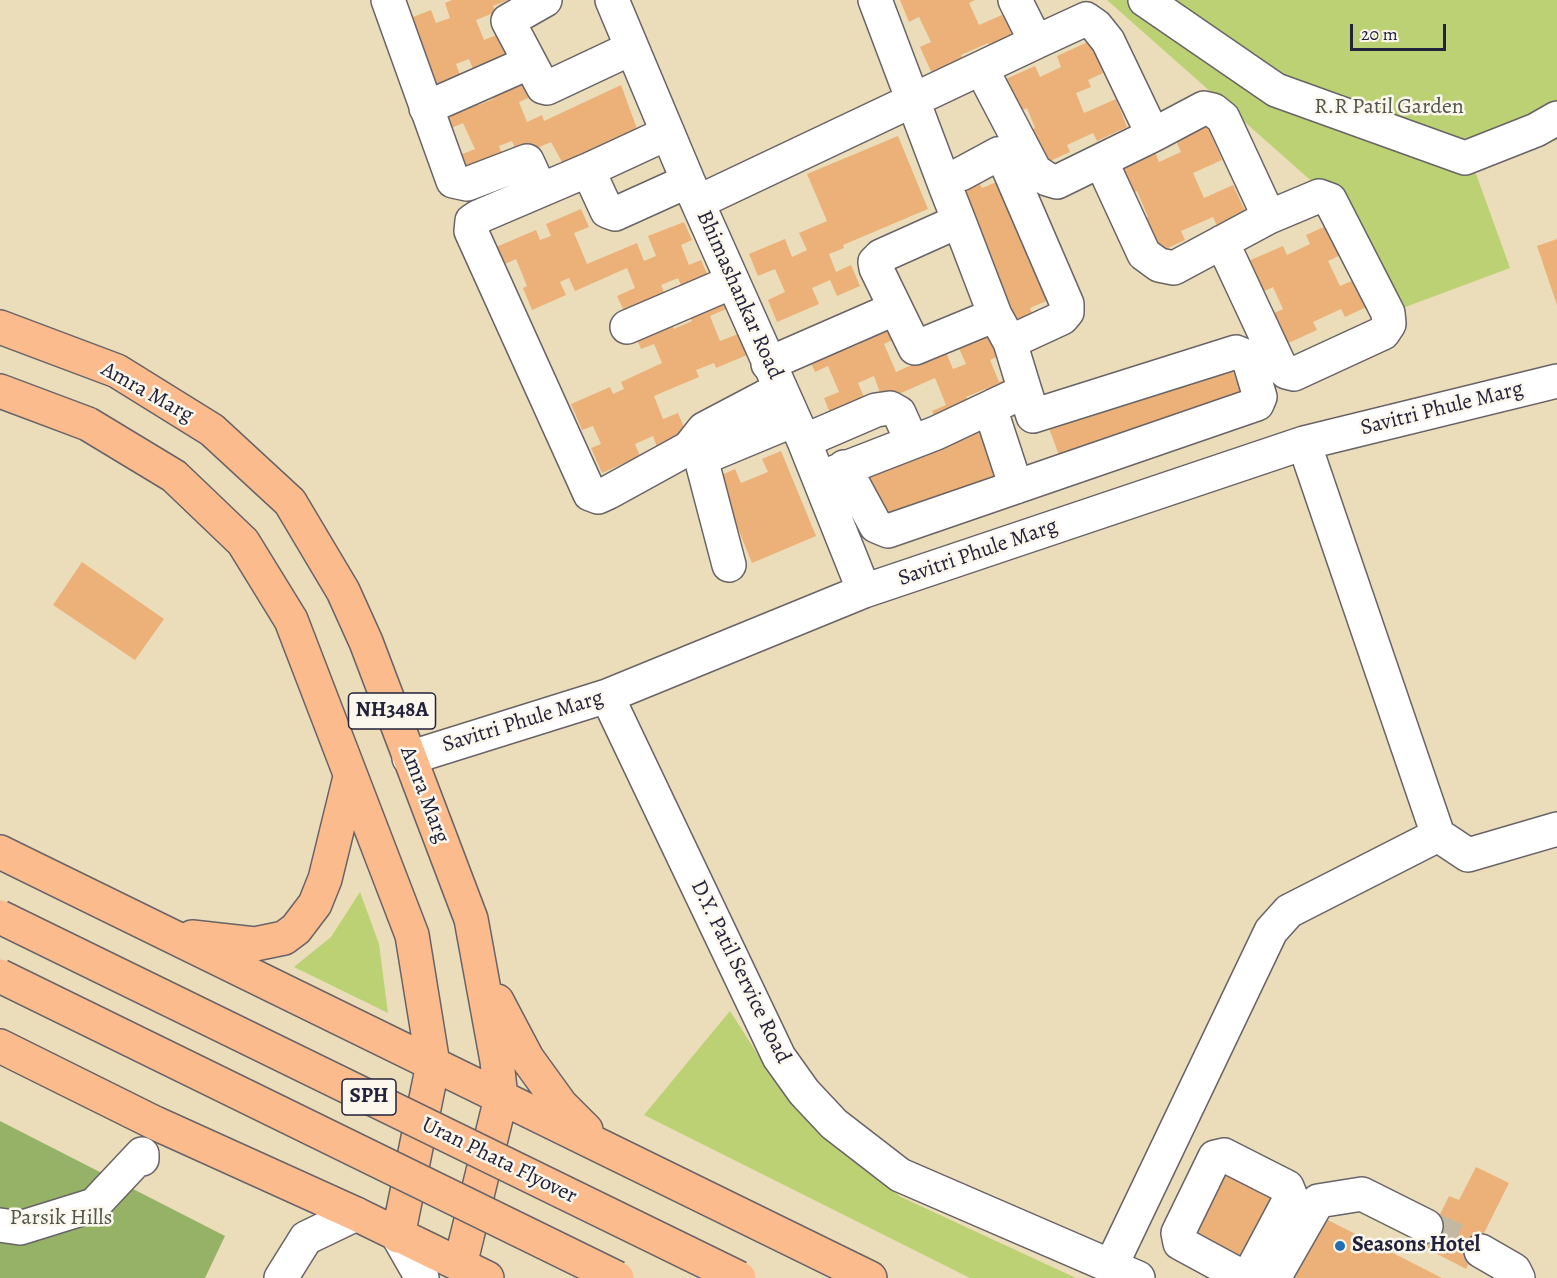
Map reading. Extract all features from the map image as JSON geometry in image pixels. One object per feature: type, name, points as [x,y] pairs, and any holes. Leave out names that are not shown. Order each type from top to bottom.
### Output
[{"type":"highway","name":"Amra Marg","points":[[0,327],[117,371],[212,430],[290,502],[343,591],[471,919],[498,1061],[501,1098],[469,1274]]},
{"type":"highway","name":"NH348A","points":[[0,391],[88,424],[174,476],[243,542],[291,620],[412,935],[433,1064],[398,1236]]},
{"type":"highway","points":[[163,932],[255,944],[285,938],[296,929],[315,904],[325,879],[350,777]]},
{"type":"highway","points":[[0,852],[870,1278]]},
{"type":"highway","name":"Uran Phata Flyover","points":[[0,917],[739,1278]]},
{"type":"highway","points":[[471,919],[501,1010],[526,1058],[561,1105],[603,1147]]},
{"type":"highway","name":"SPH","points":[[0,976],[617,1278]]},
{"type":"highway","points":[[0,1046],[155,1123],[356,1214],[469,1274]]},
{"type":"street","points":[[388,0],[453,181],[467,184],[527,160],[540,189]]},
{"type":"street","points":[[545,0],[512,16],[508,21],[528,63],[543,87],[548,88],[632,48]]},
{"type":"street","name":"Bhimashankar Road","points":[[612,0],[732,282],[799,430],[831,473],[864,591]]},
{"type":"street","points":[[875,0],[959,221],[1003,329],[1033,416],[1236,352],[1265,366],[1294,374],[1383,333],[1389,324],[1388,313],[1330,200],[1318,196],[1269,217],[1173,268],[1159,265],[1144,254],[1101,160]]},
{"type":"street","points":[[1015,0],[1036,42]]},
{"type":"street","points":[[1145,0],[1276,90],[1465,158],[1536,130],[1557,118]]},
{"type":"street","points":[[588,170],[607,211],[615,214],[693,192],[913,102],[1086,19],[1096,26],[1108,41],[1153,135]]},
{"type":"street","points":[[426,108],[528,63]]},
{"type":"street","points":[[981,68],[1035,171],[1057,182],[1204,108],[1213,110],[1223,118],[1269,217]]},
{"type":"street","points":[[668,133],[478,217],[472,222],[471,231],[590,494],[598,497],[609,492],[689,448],[704,429],[774,376],[894,309]]},
{"type":"street","points":[[959,221],[881,256],[875,262],[894,309],[915,348],[1062,318],[1067,312],[1067,304],[1004,158],[998,154],[961,174]]},
{"type":"street","points":[[1025,391],[912,442],[831,473],[876,526],[888,531],[1016,487],[1051,472],[1257,404],[1265,366],[1222,242]]},
{"type":"street","points":[[627,327],[732,282]]},
{"type":"street","name":"Savitri Phule Marg","points":[[409,758],[607,696],[864,591],[1304,443],[1557,381]]},
{"type":"street","points":[[729,566],[703,466],[705,457],[799,430],[890,408],[898,412],[912,442]]},
{"type":"street","points":[[990,408],[1016,487]]},
{"type":"street","points":[[1304,443],[1438,835],[1468,855],[1557,829]]},
{"type":"street","name":"D.Y. Patil Service Road","points":[[607,696],[779,1057],[804,1092],[834,1124],[900,1175],[1124,1272]]},
{"type":"street","points":[[1124,1272],[1154,1174],[1270,931],[1289,911],[1438,835]]},
{"type":"street","points":[[0,1226],[20,1228],[94,1205],[142,1154],[142,1159]]},
{"type":"street","points":[[1224,1155],[1287,1187],[1291,1197],[1250,1274],[1241,1276],[1208,1269],[1180,1243],[1178,1233],[1215,1157],[1224,1155]]},
{"type":"street","points":[[1154,1174],[1196,1196]]},
{"type":"street","points":[[1274,1278],[1318,1201],[1362,1194],[1426,1226]]},
{"type":"street","points":[[281,1278],[306,1238],[356,1214]]},
{"type":"street","points":[[398,1236],[422,1278]]},
{"type":"street","points":[[1481,1251],[1514,1270],[1518,1278]]},
{"type":"green space","name":"R.R Patil Garden","points":[[1107,0],[1557,0],[1557,140],[1475,171],[1510,268],[1392,312],[1360,224]]},
{"type":"green space","points":[[360,892],[379,944],[388,1013],[294,967],[331,937]]},
{"type":"green space","points":[[730,1011],[767,1069],[825,1137],[901,1197],[1076,1278],[970,1278],[644,1115]]},
{"type":"green space","name":"Parsik Hills","points":[[0,1121],[225,1236],[205,1278],[0,1278]]},
{"type":"building","points":[[452,0],[508,0],[493,6],[496,12],[476,20],[484,40],[499,34],[509,61],[475,74],[469,59],[456,64],[462,80],[426,95],[418,74],[431,68],[421,41],[406,47],[397,23],[431,10],[436,23],[450,18],[445,3]]},
{"type":"building","points":[[900,0],[975,0],[969,3],[979,25],[1011,11],[1023,38],[992,52],[988,43],[961,55],[965,65],[934,78],[920,47],[931,42],[919,17],[909,22]]},
{"type":"building","points":[[1090,41],[1103,73],[1088,80],[1091,87],[1076,93],[1084,113],[1116,99],[1127,127],[1097,141],[1093,133],[1067,145],[1070,152],[1037,167],[1022,134],[1035,128],[1027,108],[1013,115],[999,82],[1035,66],[1040,77],[1061,67],[1057,56]]},
{"type":"building","points":[[522,74],[533,96],[519,102],[527,122],[542,115],[544,121],[621,85],[640,137],[566,169],[551,142],[518,156],[512,141],[499,146],[505,162],[469,177],[460,155],[475,149],[463,123],[449,129],[446,112],[475,97],[479,105],[493,99],[490,88]]},
{"type":"building","points":[[1206,123],[1222,160],[1193,173],[1204,198],[1233,185],[1246,213],[1217,226],[1213,217],[1181,231],[1185,240],[1151,256],[1136,222],[1148,217],[1137,191],[1125,196],[1111,166],[1153,147],[1159,162],[1181,152],[1174,137]]},
{"type":"building","points":[[898,136],[928,209],[843,245],[844,248],[829,254],[836,272],[851,265],[860,286],[837,296],[830,280],[812,288],[819,304],[777,322],[768,300],[785,292],[775,269],[758,276],[749,254],[785,239],[792,257],[807,250],[799,233],[827,221],[807,174]]},
{"type":"building","points":[[1009,177],[1058,296],[1030,308],[1033,316],[1013,324],[959,192],[978,180],[982,188]]},
{"type":"building","points":[[581,209],[589,227],[574,233],[587,264],[637,243],[644,261],[656,256],[648,236],[684,222],[692,240],[681,245],[689,265],[701,260],[712,285],[686,296],[678,278],[661,285],[669,305],[629,322],[617,296],[635,288],[627,268],[575,291],[569,278],[560,282],[566,295],[532,310],[523,288],[527,286],[516,259],[503,265],[496,247],[536,230],[540,240],[551,236],[546,224]]},
{"type":"building","points":[[1337,221],[1351,250],[1328,261],[1340,286],[1363,276],[1375,303],[1345,317],[1341,309],[1313,322],[1317,330],[1284,345],[1270,315],[1283,309],[1273,287],[1260,293],[1246,262],[1283,246],[1287,255],[1310,244],[1306,235]]},
{"type":"building","points":[[1557,239],[1557,305],[1537,246]]},
{"type":"building","points":[[720,295],[726,309],[710,316],[720,341],[738,334],[747,355],[716,368],[714,363],[696,370],[699,377],[654,396],[663,419],[678,413],[687,434],[657,447],[653,436],[635,444],[640,456],[602,473],[591,448],[601,444],[593,426],[582,430],[571,404],[610,387],[613,394],[624,389],[621,382],[662,363],[654,344],[641,349],[633,330],[668,315],[674,329],[692,321],[687,309]]},
{"type":"building","points":[[889,317],[897,338],[884,344],[896,372],[945,350],[953,369],[966,364],[958,346],[993,331],[1003,354],[990,360],[999,382],[1011,377],[991,404],[985,389],[966,397],[972,409],[938,424],[932,411],[946,405],[935,378],[883,401],[874,376],[858,383],[868,406],[833,421],[824,398],[839,392],[828,366],[815,372],[806,351],[840,337],[846,349],[860,344],[854,331]]},
{"type":"building","points":[[1227,359],[1243,392],[1063,466],[1047,423]]},
{"type":"building","points":[[986,427],[998,455],[988,460],[996,477],[889,523],[863,479]]},
{"type":"building","points":[[781,451],[816,536],[752,563],[717,477],[735,469],[741,483],[768,472],[762,459]]},
{"type":"building","points":[[82,562],[164,619],[135,660],[53,605]]},
{"type":"building","points":[[1219,1160],[1283,1196],[1244,1267],[1183,1234]]},
{"type":"building","points":[[1476,1167],[1509,1183],[1466,1269],[1424,1247],[1449,1196],[1459,1200]]},
{"type":"building","name":"Seasons Hotel","points":[[1316,1214],[1442,1278],[1284,1278]]},
{"type":"tunnel","points":[[1426,1226],[1481,1251]]},
{"type":"place","name":"Seasons Hotel","points":[[1340,1246]]}]
